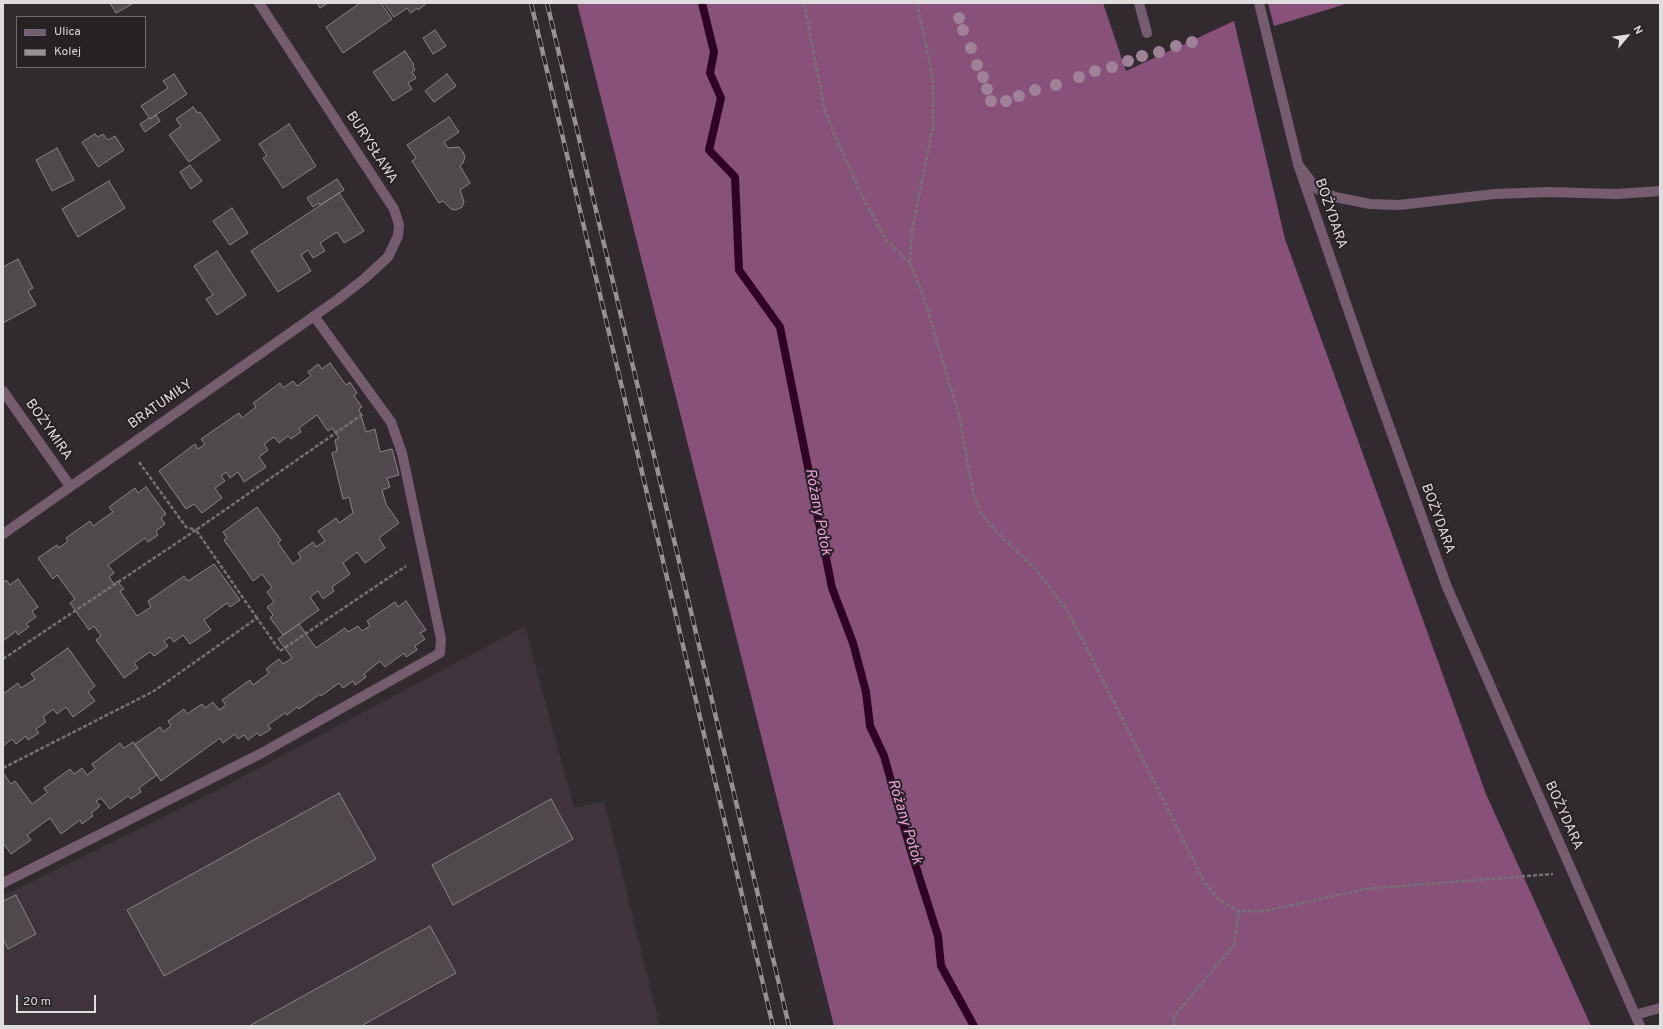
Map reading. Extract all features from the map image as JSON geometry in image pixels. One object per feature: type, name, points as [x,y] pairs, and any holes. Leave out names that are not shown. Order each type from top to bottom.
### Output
[{"type":"street","name":"BURYSŁAWA","points":[[259,3],[377,182],[394,209],[400,225],[398,236],[388,257],[364,279],[337,300]]},
{"type":"street","points":[[1139,3],[1147,33]]},
{"type":"street","name":"BOŻYDARA","points":[[1259,3],[1298,164],[1372,381],[1447,588],[1640,1026]]},
{"type":"street","points":[[1298,164],[1317,189],[1335,197],[1370,204],[1399,205],[1495,194],[1548,192],[1616,194],[1660,191]]},
{"type":"street","name":"BRATUMIŁY","points":[[3,534],[337,300]]},
{"type":"street","points":[[3,883],[260,754],[440,653],[441,640],[402,453],[391,422],[314,316]]},
{"type":"street","name":"BOŻYMIRA","points":[[3,391],[70,486]]},
{"type":"street","points":[[1635,1015],[1660,1008]]},
{"type":"path","points":[[804,3],[825,112],[861,194],[886,240],[910,263],[925,300],[960,419],[973,493],[981,513],[995,530],[1038,572],[1066,609],[1204,881],[1219,900],[1239,911],[1265,911],[1366,889],[1549,875],[1571,869]]},
{"type":"path","points":[[910,263],[912,230],[933,126],[933,78],[917,3]]},
{"type":"path","points":[[3,659],[196,530],[378,404]]},
{"type":"path","points":[[127,446],[186,527],[196,530],[280,651],[423,555]]},
{"type":"path","points":[[3,768],[154,691],[257,618]]},
{"type":"path","points":[[1174,1026],[1174,1016],[1234,945],[1239,911]]},
{"type":"shaded area","points":[[577,3],[1103,3],[1126,71],[1234,21],[1285,239],[1486,794],[1591,1026],[834,1026]]},
{"type":"shaded area","points":[[1268,3],[1349,3],[1274,26]]},
{"type":"shaded area","points":[[525,626],[574,808],[604,801],[660,1026],[3,1026],[3,896],[214,792]]},
{"type":"building","points":[[110,3],[132,3],[132,4],[116,13]]},
{"type":"building","points":[[317,3],[328,3],[320,8]]},
{"type":"building","points":[[360,3],[381,3],[392,19],[343,53],[326,27]]},
{"type":"building","points":[[384,3],[427,3],[411,13],[407,8],[394,17]]},
{"type":"building","points":[[435,30],[446,46],[433,54],[423,38]]},
{"type":"building","points":[[405,51],[414,65],[415,70],[412,72],[416,78],[408,83],[412,89],[393,101],[373,72]]},
{"type":"building","points":[[174,74],[187,94],[150,119],[141,106],[168,88],[163,81]]},
{"type":"building","points":[[447,74],[456,86],[434,102],[425,91]]},
{"type":"building","points":[[193,107],[198,113],[200,112],[220,140],[189,162],[169,135],[181,126],[176,119]]},
{"type":"building","points":[[156,115],[160,121],[145,132],[140,124]]},
{"type":"building","points":[[449,117],[459,132],[444,142],[448,148],[459,147],[463,152],[465,157],[460,166],[470,183],[460,190],[464,202],[462,207],[456,210],[451,209],[443,201],[439,203],[412,161],[416,158],[407,145]]},
{"type":"building","points":[[289,124],[316,166],[283,188],[263,158],[267,156],[259,144]]},
{"type":"building","points":[[95,134],[98,137],[103,134],[108,140],[115,136],[124,150],[98,167],[82,142]]},
{"type":"building","points":[[57,148],[74,180],[52,191],[36,160]]},
{"type":"building","points":[[190,165],[202,181],[191,189],[180,172]]},
{"type":"building","points":[[337,179],[344,190],[320,205],[319,203],[313,207],[307,198]]},
{"type":"building","points":[[109,181],[125,208],[78,237],[62,209]]},
{"type":"building","points":[[339,193],[364,231],[344,243],[337,232],[320,243],[325,251],[313,258],[308,250],[301,255],[311,271],[278,292],[251,251]]},
{"type":"building","points":[[232,208],[248,233],[230,245],[213,221]]},
{"type":"building","points":[[217,251],[246,295],[217,315],[206,299],[213,295],[194,266]]},
{"type":"building","points":[[18,259],[33,288],[28,291],[36,305],[3,323],[3,267]]},
{"type":"building","points":[[330,363],[346,385],[350,382],[357,393],[354,396],[362,407],[359,409],[366,432],[375,429],[380,452],[392,449],[399,475],[387,478],[390,487],[382,490],[386,504],[399,523],[379,538],[385,548],[365,563],[357,552],[343,563],[350,574],[332,587],[334,591],[323,599],[318,591],[310,597],[319,610],[283,635],[270,618],[273,615],[267,607],[274,602],[267,592],[272,588],[262,574],[253,581],[224,540],[227,538],[223,532],[257,507],[281,540],[278,543],[293,564],[301,558],[298,553],[313,542],[316,547],[325,541],[318,531],[336,518],[339,523],[353,513],[349,497],[343,499],[332,453],[337,451],[335,440],[339,438],[332,428],[328,431],[317,415],[299,428],[301,432],[291,439],[288,436],[279,443],[274,437],[264,444],[268,450],[259,457],[266,467],[244,482],[238,472],[230,478],[226,472],[221,476],[225,481],[215,488],[222,498],[202,513],[194,504],[186,509],[159,471],[195,444],[198,449],[205,444],[201,439],[239,413],[242,418],[256,407],[253,403],[280,383],[283,388],[293,381],[297,386],[311,376],[308,372],[318,364],[322,369]]},
{"type":"building","points":[[146,487],[166,514],[161,518],[165,524],[156,531],[158,535],[148,542],[145,538],[108,565],[114,573],[109,577],[114,584],[117,581],[124,589],[120,591],[137,616],[151,607],[148,601],[184,576],[188,581],[214,564],[240,600],[230,607],[227,603],[204,620],[211,630],[190,644],[183,635],[174,642],[170,637],[164,641],[168,646],[154,656],[150,652],[134,663],[138,668],[124,678],[96,640],[101,636],[94,626],[89,630],[70,603],[75,599],[57,575],[53,579],[38,558],[57,545],[59,548],[68,541],[66,538],[90,521],[93,526],[113,512],[109,507],[135,488],[138,493]]},
{"type":"building","points":[[18,579],[38,607],[32,611],[36,617],[26,624],[29,627],[18,635],[16,631],[3,641],[3,583],[6,580],[10,585]]},
{"type":"building","points":[[406,601],[426,630],[420,633],[425,639],[415,646],[417,650],[406,657],[404,653],[385,667],[380,661],[364,674],[366,677],[355,685],[353,681],[343,688],[339,683],[299,709],[297,707],[287,715],[285,713],[268,725],[271,729],[260,736],[257,733],[248,740],[244,735],[238,739],[235,734],[223,743],[220,738],[161,781],[135,744],[160,727],[163,732],[171,726],[168,721],[184,709],[187,714],[202,704],[205,708],[213,702],[219,710],[226,705],[222,700],[250,680],[253,685],[269,673],[266,669],[279,659],[283,664],[292,658],[278,639],[299,624],[316,648],[345,628],[348,632],[358,626],[362,631],[370,626],[367,621],[395,602],[398,607]]},
{"type":"building","points":[[68,648],[95,686],[88,692],[95,701],[73,717],[66,707],[57,714],[53,709],[43,717],[46,722],[36,729],[39,733],[28,740],[26,736],[16,744],[12,739],[3,746],[3,694],[18,683],[21,688],[35,679],[31,674]]},
{"type":"building","points":[[133,742],[157,775],[139,788],[141,792],[131,799],[128,796],[110,809],[101,798],[96,801],[100,806],[91,813],[93,816],[82,824],[80,820],[61,834],[50,818],[27,835],[31,840],[11,854],[4,844],[3,845],[3,773],[11,784],[15,781],[32,804],[47,793],[44,788],[70,769],[74,774],[82,768],[87,775],[95,769],[92,764],[120,743],[124,748]]},
{"type":"building","points":[[339,793],[376,859],[164,976],[127,910]]},
{"type":"building","points":[[551,799],[573,839],[453,905],[432,865]]},
{"type":"building","points":[[16,895],[36,934],[8,949],[3,939],[3,901]]},
{"type":"building","points":[[430,926],[456,973],[361,1026],[249,1026]]},
{"type":"waterway","name":"Różany Potok","points":[[702,3],[714,52],[710,73],[721,98],[709,150],[735,177],[739,270],[780,327],[832,588],[853,643],[866,692],[870,726],[884,756],[910,848],[938,936],[941,966],[974,1026]]},
{"type":"railway","points":[[531,3],[773,1026]]},
{"type":"railway","points":[[547,3],[789,1026]]}]
